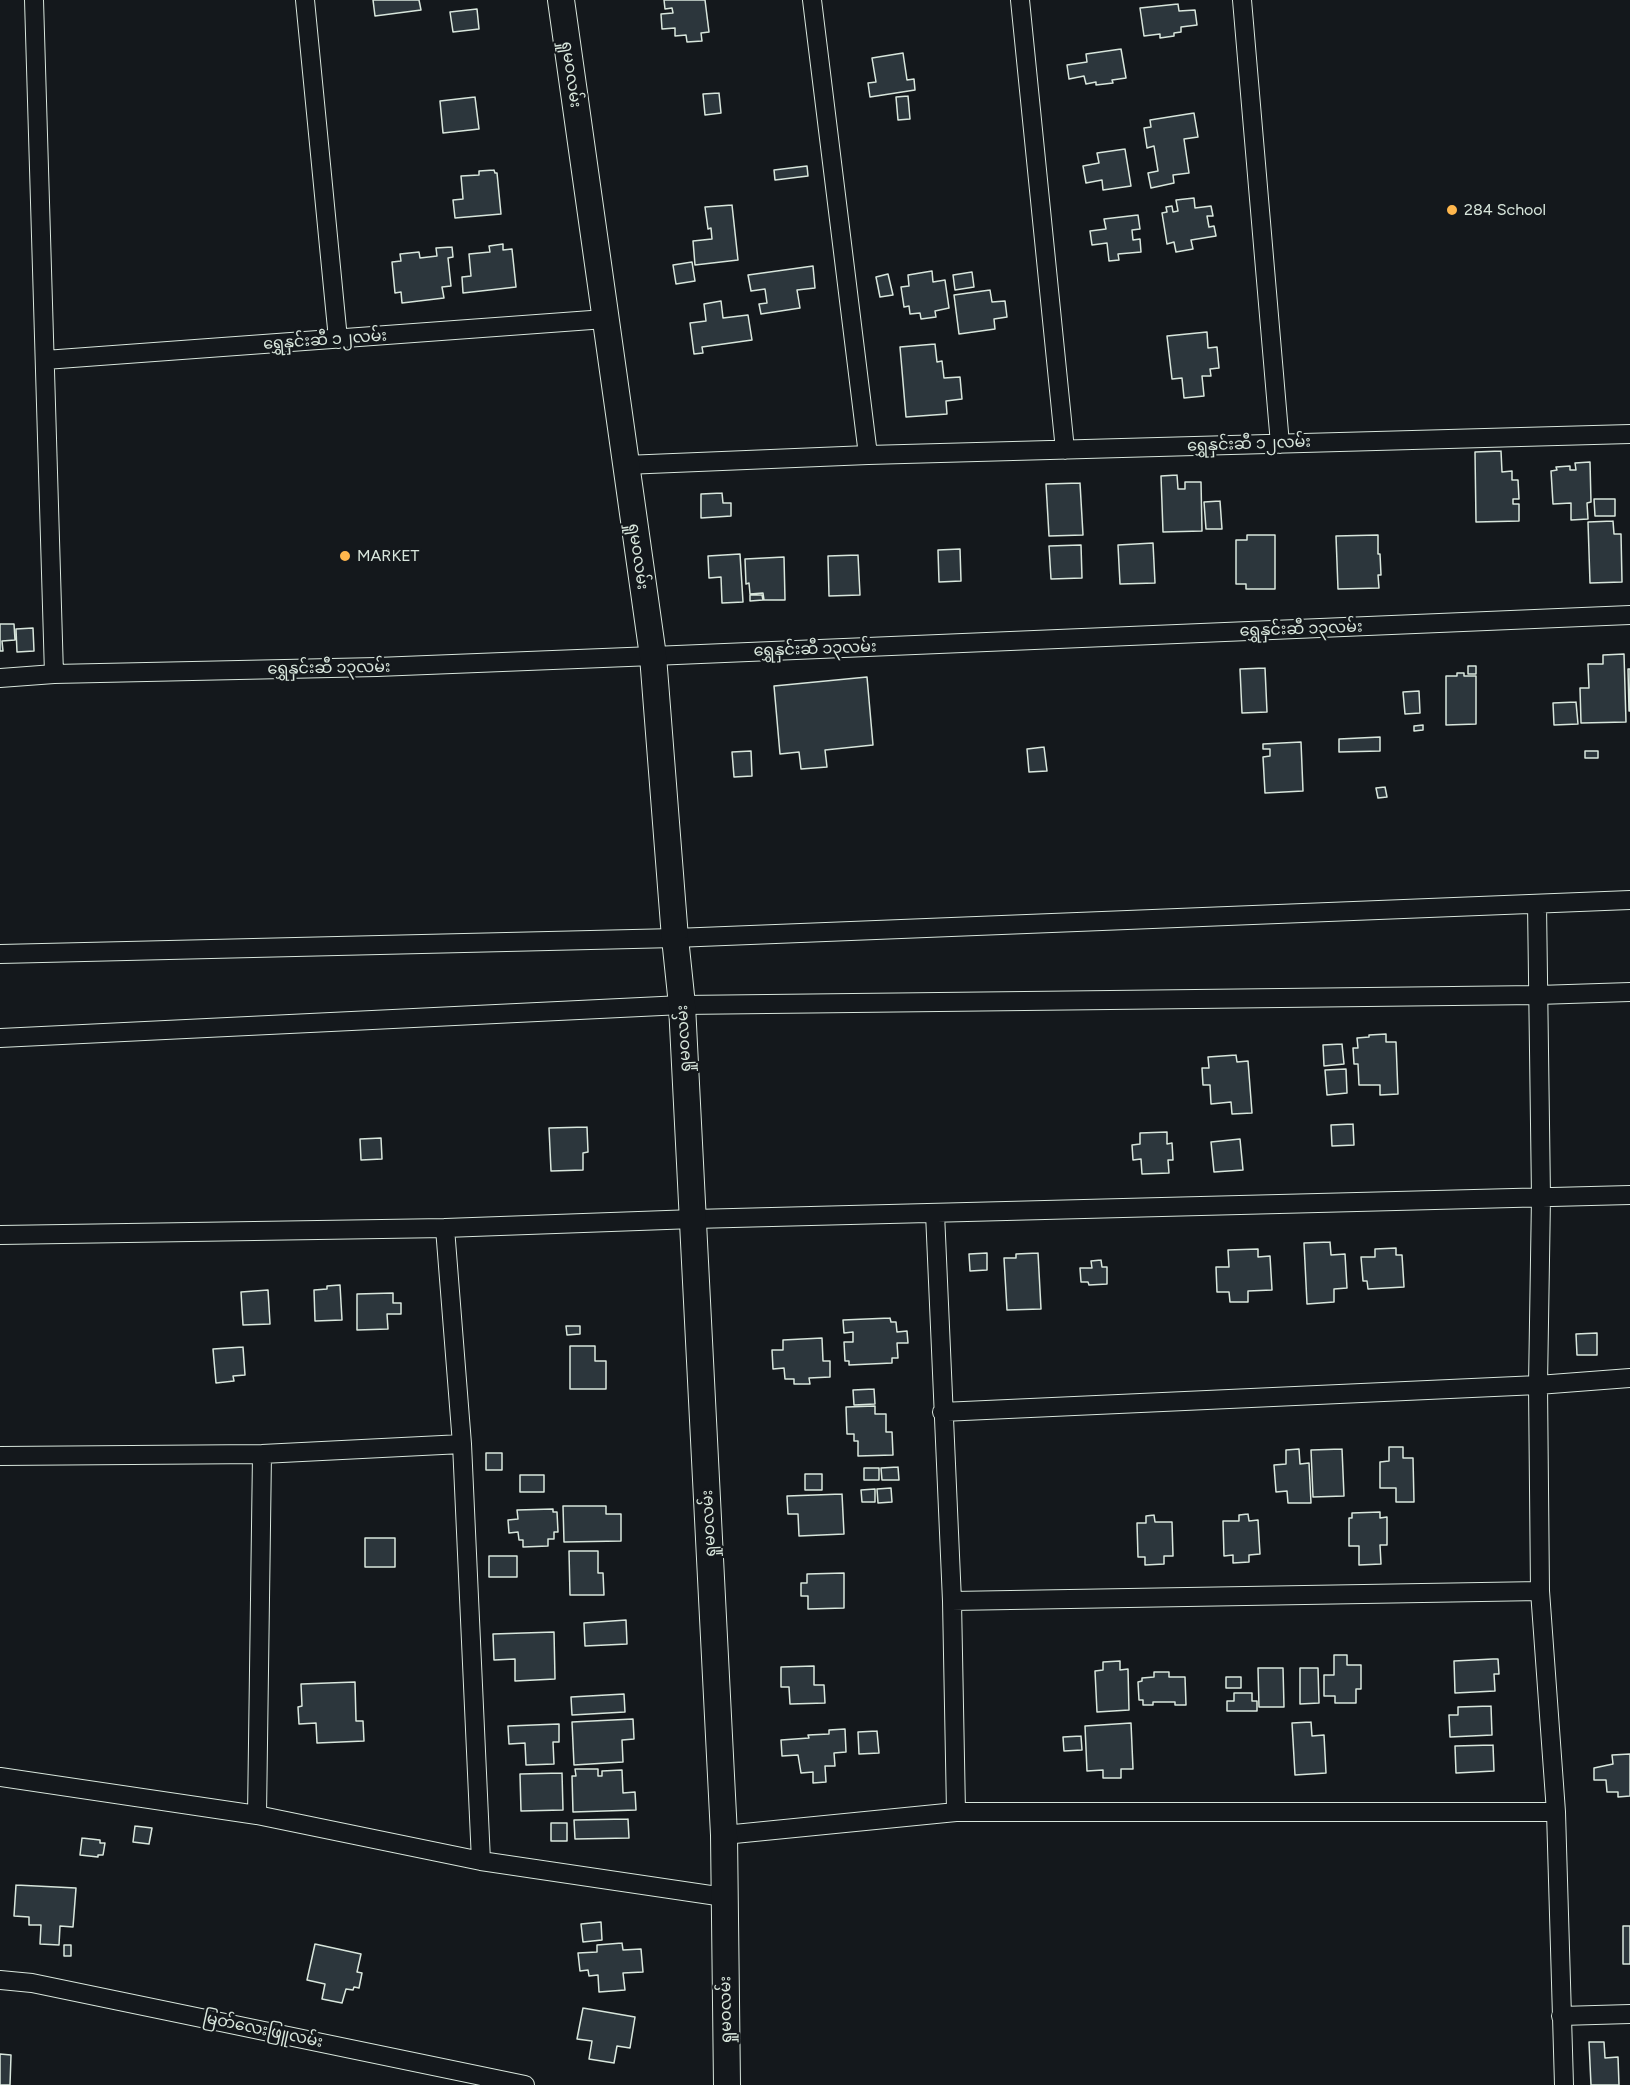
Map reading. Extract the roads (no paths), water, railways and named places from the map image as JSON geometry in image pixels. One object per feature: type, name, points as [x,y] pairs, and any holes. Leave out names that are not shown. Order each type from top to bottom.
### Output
[{"type":"street","points":[[34,0],[54,674]]},
{"type":"street","points":[[305,0],[338,339]]},
{"type":"street","name":"ရှုမဝလမ်း","points":[[561,0],[653,656],[682,1005],[724,1835],[727,2085]]},
{"type":"street","points":[[812,0],[867,455]]},
{"type":"street","points":[[1020,0],[1065,450]]},
{"type":"street","points":[[1242,0],[1280,444]]},
{"type":"street","name":"ရွှေနှင်းဆီ ၁၂လမ်း","points":[[45,360],[605,319]]},
{"type":"street","name":"ရွှေနှင်းဆီ ၁၂လမ်း","points":[[625,465],[867,455],[1630,434]]},
{"type":"street","name":"ရွှေနှင်းဆီ ၁၃လမ်း","points":[[0,678],[54,674],[377,667],[1630,615]]},
{"type":"street","points":[[0,954],[675,938],[1630,900]]},
{"type":"street","points":[[1537,904],[1541,1197],[1538,1385],[1539,1591],[1556,1812],[1564,2085]]},
{"type":"street","points":[[0,1038],[682,1005],[1630,992]]},
{"type":"street","points":[[0,1235],[445,1228],[694,1219],[1630,1195]]},
{"type":"street","points":[[935,1213],[952,1601],[956,1812]]},
{"type":"street","points":[[445,1228],[462,1444],[481,1861]]},
{"type":"street","points":[[942,1412],[1538,1385],[1630,1378]]},
{"type":"street","points":[[0,1456],[262,1454],[462,1444]]},
{"type":"street","points":[[257,1815],[262,1454]]},
{"type":"street","points":[[952,1601],[1539,1591]]},
{"type":"street","points":[[0,1777],[257,1815],[481,1861],[724,1898]]},
{"type":"street","points":[[724,1835],[956,1812],[1556,1812]]},
{"type":"street","name":"မြတ်လေးဖြူလမ်း","points":[[0,1980],[32,1983],[501,2083],[525,2085]]},
{"type":"street","points":[[1561,2016],[1630,2014]]},
{"type":"place","name":"284 School","points":[[1452,210]]},
{"type":"place","name":"MARKET","points":[[345,556]]}]
